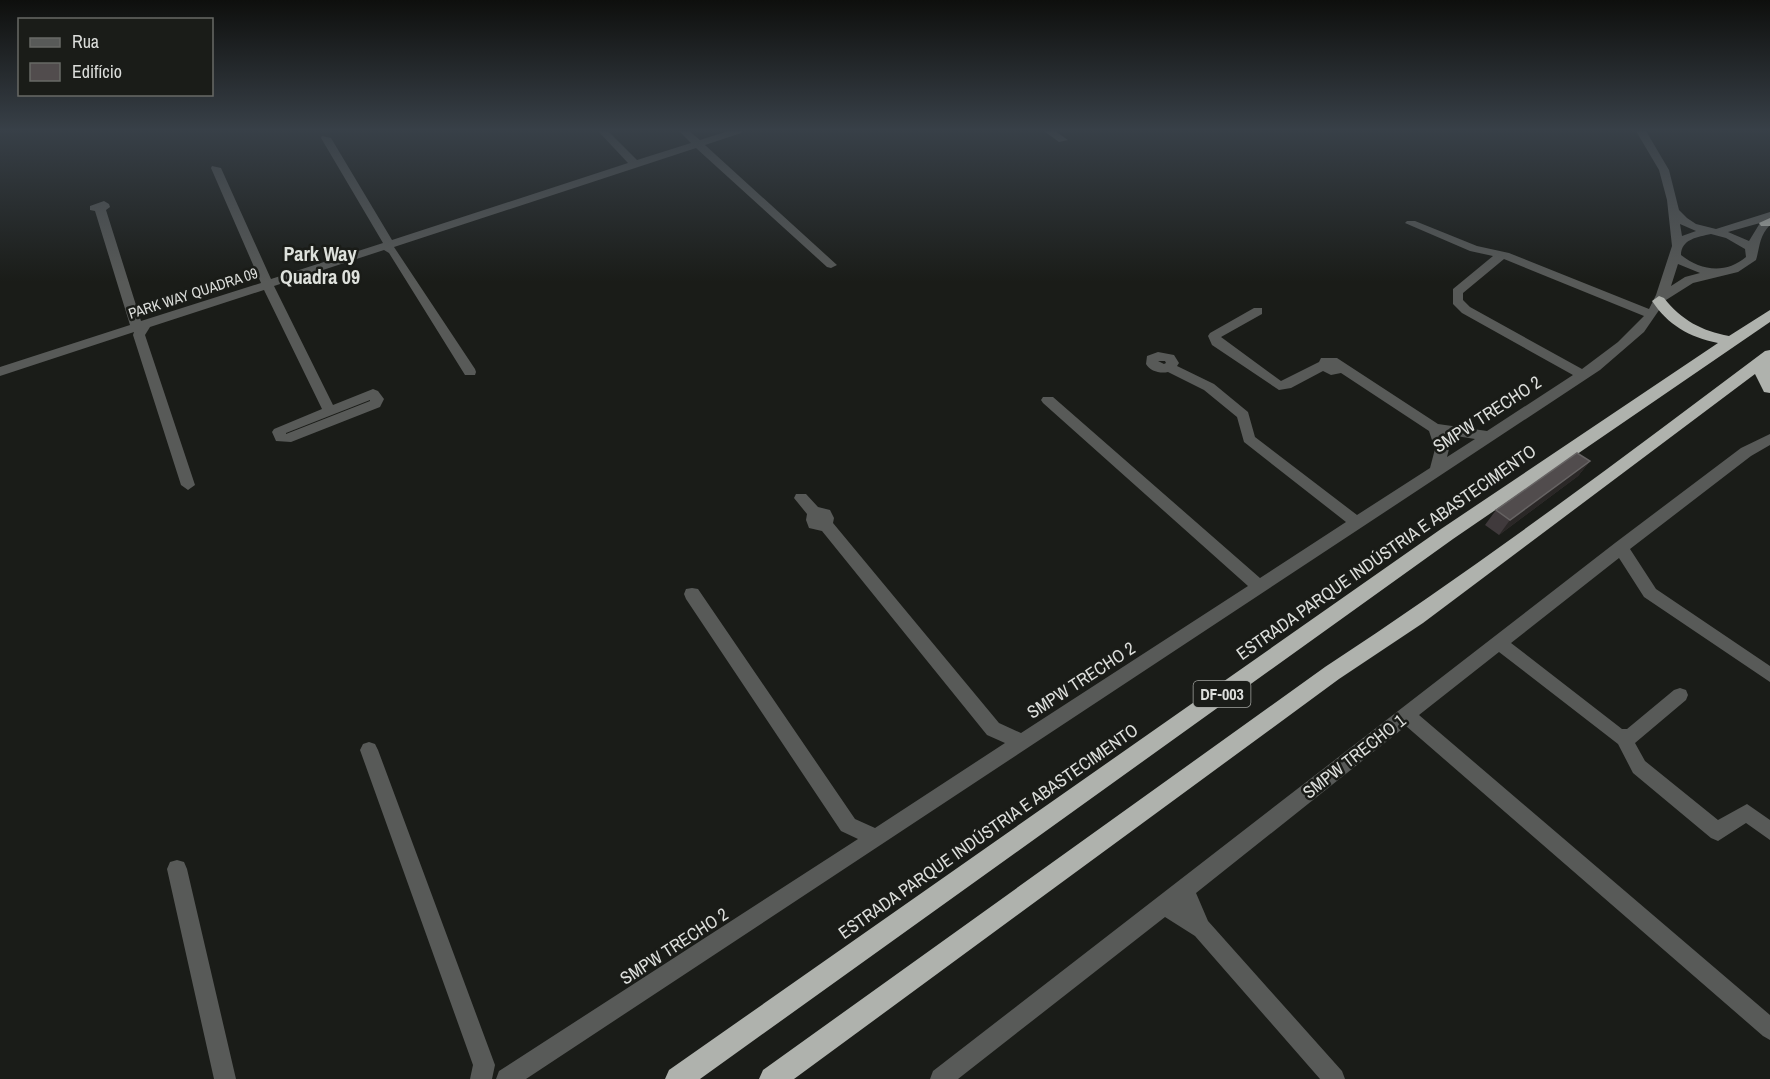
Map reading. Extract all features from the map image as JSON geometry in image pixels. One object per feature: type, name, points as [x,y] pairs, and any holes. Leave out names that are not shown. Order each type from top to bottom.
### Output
[{"type":"highway","points":[[1657,304],[1686,328],[1710,337],[1733,341]]},
{"type":"highway","name":"ESTRADA PARQUE INDÚSTRIA E ABASTECIMENTO","points":[[678,1079],[1447,534],[1770,315]]},
{"type":"highway","points":[[1768,357],[1762,373],[1770,388]]},
{"type":"highway","name":"DF-003","points":[[772,1079],[1332,674],[1425,610],[1641,453],[1768,357]]},
{"type":"street","points":[[222,181],[267,284],[329,410]]},
{"type":"street","points":[[352,181],[470,372]]},
{"type":"street","name":"PARK WAY QUADRA 09","points":[[0,372],[137,330],[267,284],[390,246],[583,181]]},
{"type":"street","points":[[738,181],[831,265]]},
{"type":"street","points":[[1657,304],[1676,250],[1674,212],[1667,181]]},
{"type":"street","points":[[100,209],[188,485]]},
{"type":"street","points":[[1674,212],[1685,223],[1735,236],[1751,248]]},
{"type":"street","points":[[1676,250],[1692,234],[1769,219]]},
{"type":"street","points":[[1657,304],[1689,280],[1713,273],[1731,271],[1746,264],[1752,258],[1751,248],[1759,230],[1769,219]]},
{"type":"street","points":[[1411,223],[1474,249],[1502,254],[1657,304]]},
{"type":"street","points":[[1676,250],[1690,266],[1713,273]]},
{"type":"street","points":[[1502,254],[1456,292],[1455,297],[1460,306],[1582,375]]},
{"type":"street","name":"SMPW TRECHO 2","points":[[508,1079],[1582,375],[1619,350],[1657,304]]},
{"type":"street","points":[[1258,311],[1214,336],[1216,342],[1279,386],[1286,385],[1324,365],[1333,372],[1340,370],[1341,367],[1435,428],[1490,436]]},
{"type":"street","points":[[1170,368],[1186,378],[1205,385],[1240,412],[1245,418],[1249,439],[1356,523]]},
{"type":"street","points":[[371,394],[377,399],[375,404],[281,438],[279,432],[281,430],[329,410],[371,394]]},
{"type":"street","points":[[1048,400],[1259,587]]},
{"type":"street","points":[[1435,428],[1441,443],[1441,456],[1436,471]]},
{"type":"street","name":"SMPW TRECHO 1","points":[[941,1079],[1165,906],[1620,547],[1746,452],[1770,439]]},
{"type":"street","points":[[801,498],[995,731],[1002,754]]},
{"type":"street","points":[[1340,510],[1361,509],[1377,500],[1392,500]]},
{"type":"street","points":[[1620,547],[1650,593],[1770,675]]},
{"type":"street","points":[[692,594],[848,825],[875,837]]},
{"type":"street","points":[[1498,642],[1614,734],[1623,738],[1630,737],[1680,695]]},
{"type":"street","points":[[1406,715],[1770,1029]]},
{"type":"street","points":[[995,731],[1021,742]]},
{"type":"street","points":[[1623,738],[1639,767],[1718,832],[1728,823],[1747,813],[1770,831]]},
{"type":"street","points":[[369,750],[482,1072],[508,1079]]},
{"type":"street","points":[[848,825],[849,855]]},
{"type":"street","points":[[177,868],[225,1079]]},
{"type":"street","points":[[1185,890],[1202,929]]},
{"type":"street","points":[[1165,906],[1202,929],[1334,1079]]},
{"type":"building","points":[[1577,453],[1590,461],[1510,520],[1496,510]]},
{"type":"district","name":"Park Way Quadra 09","points":[[320,264]]}]
